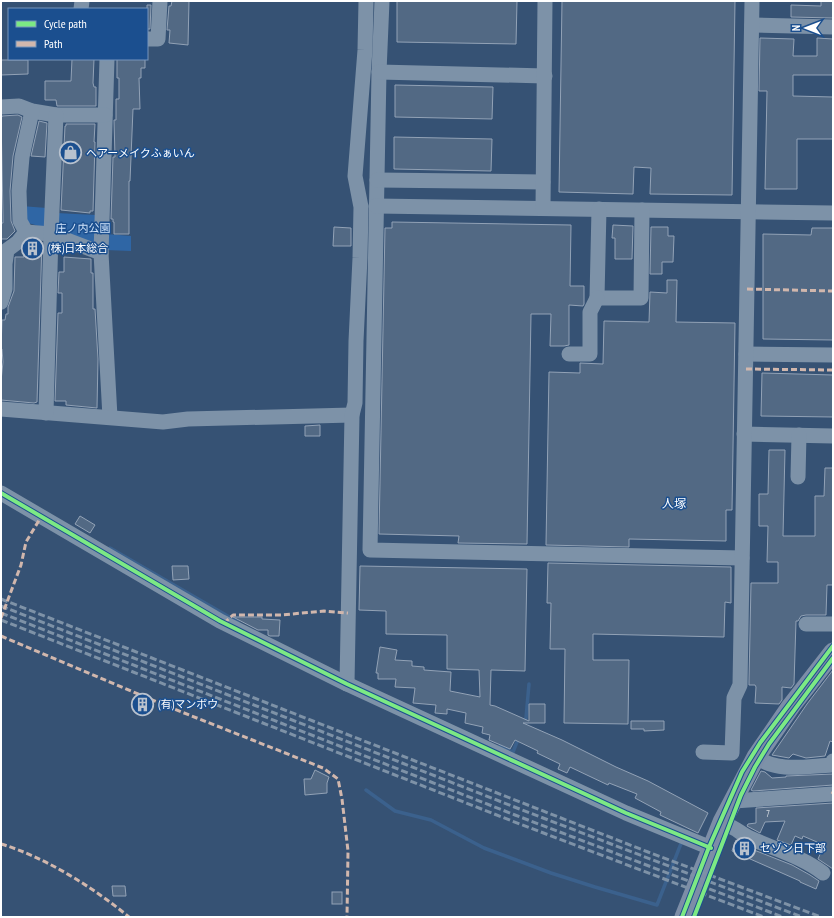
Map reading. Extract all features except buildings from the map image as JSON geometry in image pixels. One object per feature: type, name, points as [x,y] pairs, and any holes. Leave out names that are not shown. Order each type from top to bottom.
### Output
[{"type":"main road","points":[[684,917],[722,822],[754,761],[791,706],[833,652]]},
{"type":"main road","points":[[692,917],[719,849],[734,801]]},
{"type":"street","points":[[148,39],[158,39],[160,1]]},
{"type":"street","points":[[347,684],[352,415],[355,403],[356,341],[361,236],[361,207],[355,176],[366,1]]},
{"type":"street","points":[[382,1],[376,206],[370,550],[742,558]]},
{"type":"street","points":[[543,208],[545,1]]},
{"type":"street","points":[[732,753],[734,698],[740,685],[752,1]]},
{"type":"street","points":[[752,25],[833,27]]},
{"type":"street","points":[[107,60],[101,253],[110,417]]},
{"type":"street","points":[[379,72],[545,76]]},
{"type":"street","points":[[1,107],[19,106],[56,115],[105,115]]},
{"type":"street","points":[[26,232],[20,221],[19,191],[22,157],[32,110]]},
{"type":"street","points":[[46,413],[56,115]]},
{"type":"street","points":[[377,180],[543,182]]},
{"type":"street","points":[[376,206],[833,213]]},
{"type":"street","points":[[569,354],[590,354],[590,312],[598,298],[599,209]]},
{"type":"street","points":[[598,298],[641,298],[642,210]]},
{"type":"street","points":[[26,232],[51,234],[101,253]]},
{"type":"street","points":[[1,302],[5,289],[3,264],[7,250],[18,242],[26,232]]},
{"type":"street","points":[[746,354],[833,355]]},
{"type":"street","points":[[1,409],[163,422],[195,419],[352,415]]},
{"type":"street","points":[[744,434],[833,436]]},
{"type":"street","points":[[798,477],[799,435]]},
{"type":"street","points":[[1,493],[220,621],[347,684],[626,813],[711,848]]},
{"type":"street","points":[[806,624],[833,624]]},
{"type":"street","points":[[703,752],[732,753],[754,761],[765,762],[784,768],[832,765],[833,761]]},
{"type":"street","points":[[734,801],[832,794]]},
{"type":"street","points":[[726,825],[735,828],[746,836],[813,865],[823,873]]},
{"type":"green space","name":"庄ノ内公園","points":[[21,206],[47,208],[46,228],[21,221]]},
{"type":"green space","name":"庄ノ内公園","points":[[56,213],[96,215],[95,247],[62,233],[56,227]]},
{"type":"green space","name":"庄ノ内公園","points":[[106,234],[131,236],[131,251],[105,250]]},
{"type":"waterway","points":[[110,548],[238,622]]},
{"type":"waterway","points":[[524,723],[526,718],[529,684]]},
{"type":"waterway","points":[[500,746],[513,752],[519,737]]},
{"type":"waterway","points":[[366,790],[395,811],[431,820],[484,848],[551,873],[657,905],[682,841]]},
{"type":"railway","points":[[1,599],[648,852],[821,917]]},
{"type":"railway","points":[[1,606],[517,808],[802,917]]},
{"type":"railway","points":[[1,613],[515,815],[783,917]]},
{"type":"railway","points":[[1,620],[512,821],[764,917]]},
{"type":"marked path","points":[[747,289],[833,291]]},
{"type":"marked path","points":[[746,369],[833,370]]},
{"type":"marked path","points":[[1,618],[21,565],[26,542],[41,517]]},
{"type":"marked path","points":[[224,623],[233,615],[281,615],[324,611],[348,613]]},
{"type":"marked path","points":[[1,636],[164,705],[323,768],[338,779],[342,799],[348,851],[347,917]]},
{"type":"marked path","points":[[1,844],[35,857],[68,874],[100,895],[129,917]]},
{"type":"cycle path","points":[[1,493],[220,621],[347,684],[626,813],[711,848]]},
{"type":"cycle path","points":[[682,917],[709,847],[742,772],[760,743],[833,646]]},
{"type":"cycle path","points":[[694,917],[741,795],[755,767],[769,744],[833,658]]},
{"type":"place","name":"ヘアーメイクふぁいん","points":[[70,153]]},
{"type":"place","name":"(株)日本総合","points":[[33,248]]},
{"type":"place","name":"(有)マンボウ","points":[[142,704]]},
{"type":"place","name":"セゾン日下部","points":[[744,848]]},
{"type":"district","name":"人塚","points":[[674,504]]}]
